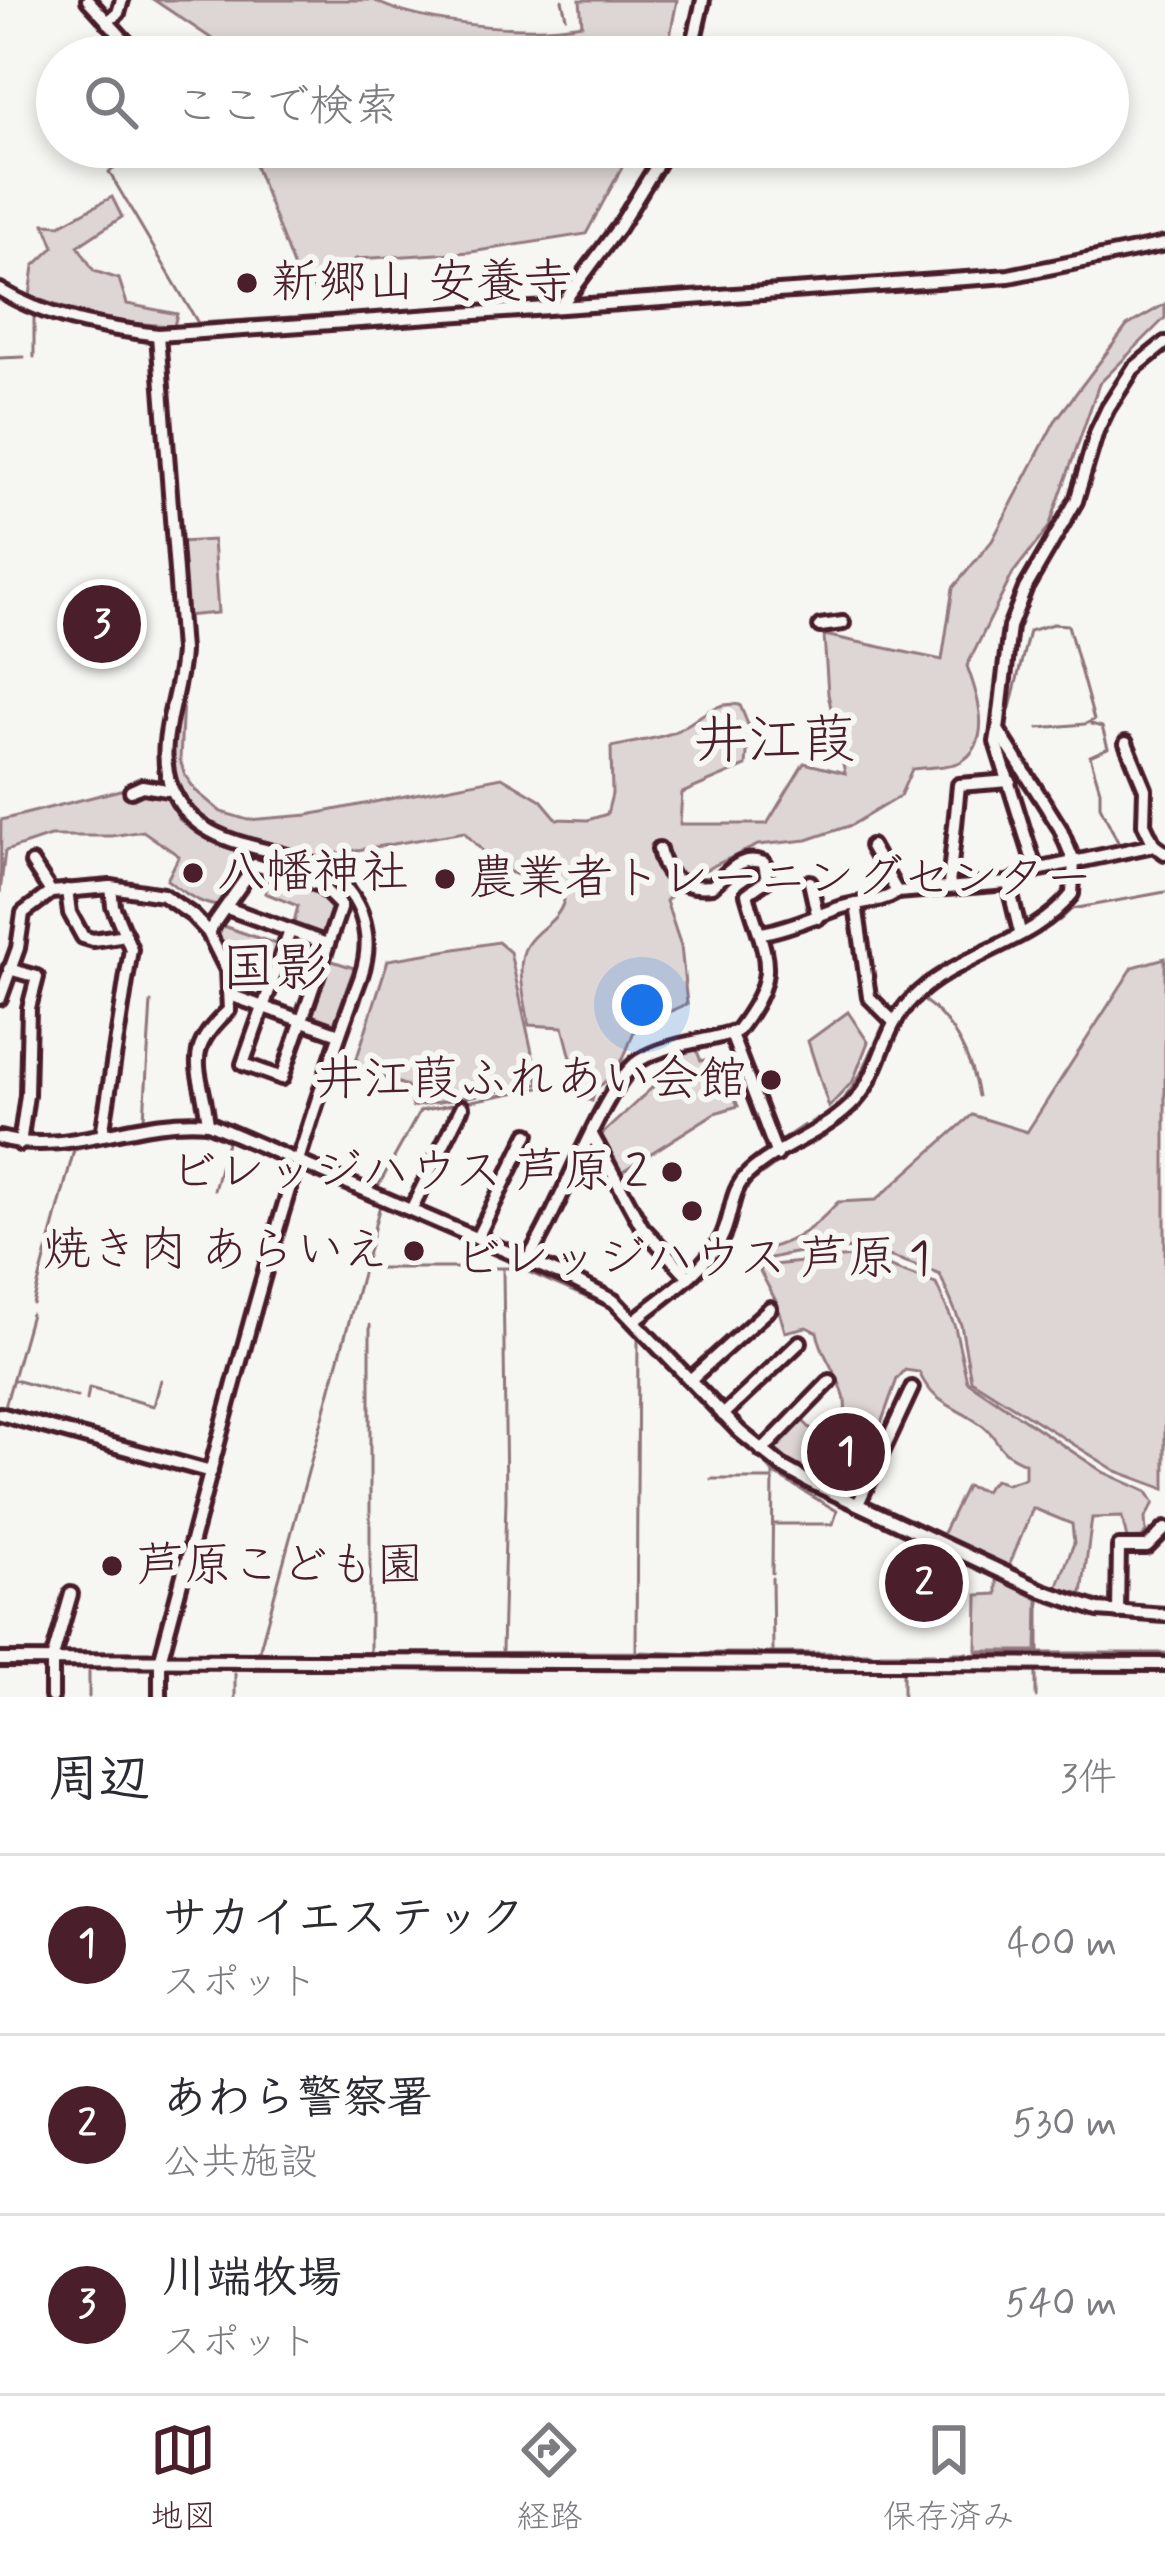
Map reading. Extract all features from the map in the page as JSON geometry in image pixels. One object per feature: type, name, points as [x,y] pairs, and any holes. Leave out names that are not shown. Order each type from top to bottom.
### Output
[{"type":"street","points":[[88,0],[120,36]]},
{"type":"street","points":[[107,22],[118,13],[122,0]]},
{"type":"street","points":[[695,36],[703,0]]},
{"type":"street","points":[[560,307],[655,168]]},
{"type":"street","points":[[0,290],[25,305],[98,327],[158,334],[1009,277],[1165,244]]},
{"type":"street","points":[[158,334],[182,650],[182,679],[170,718],[165,764],[169,781],[180,806],[198,826],[223,840],[326,869],[348,889],[367,931],[367,958],[297,1161],[211,1472],[160,1661],[160,1697]]},
{"type":"street","points":[[1036,870],[996,742],[1016,606],[1076,501],[1108,408],[1133,369],[1165,343]]},
{"type":"street","points":[[820,626],[843,623]]},
{"type":"street","points":[[159,734],[170,718]]},
{"type":"street","points":[[635,1320],[705,1263],[723,1236],[739,1184],[751,1170],[838,1117],[856,1100],[876,1068],[893,1021],[915,995],[1064,905],[1075,881],[1074,862],[1060,828],[998,730]]},
{"type":"street","points":[[762,933],[897,892],[1008,883],[1036,870],[1159,849],[1144,824],[1145,790],[1126,743]]},
{"type":"street","points":[[949,885],[959,785],[1010,781]]},
{"type":"street","points":[[131,791],[142,786],[167,790]]},
{"type":"street","points":[[871,846],[897,892]]},
{"type":"street","points":[[527,1260],[543,1238],[616,1086],[640,1060],[730,1034],[748,1018],[764,988],[762,933],[747,894],[767,880],[764,863],[743,861],[712,886],[687,886],[671,878],[658,848]]},
{"type":"street","points":[[32,863],[51,892]]},
{"type":"street","points":[[208,932],[255,866],[320,885],[341,905],[281,1078],[243,1064],[290,931]]},
{"type":"street","points":[[810,881],[818,918]]},
{"type":"street","points":[[1008,883],[1020,932]]},
{"type":"street","points":[[102,1135],[131,949],[113,906],[111,887]]},
{"type":"street","points":[[0,998],[18,948],[23,913],[51,892],[111,887],[164,895],[208,932],[226,970],[229,1010],[198,1045],[208,1124]]},
{"type":"street","points":[[67,890],[70,913],[83,938],[126,935]]},
{"type":"street","points":[[856,904],[869,998],[893,1021]]},
{"type":"street","points":[[227,908],[328,944]]},
{"type":"street","points":[[8,969],[37,977],[29,1008],[27,1095],[20,1144]]},
{"type":"street","points":[[230,995],[339,1034]]},
{"type":"street","points":[[730,1034],[777,1155]]},
{"type":"street","points":[[410,1210],[462,1107]]},
{"type":"street","points":[[0,1138],[37,1146],[181,1120],[208,1124],[614,1301],[723,1415],[783,1467],[1043,1591],[1097,1610],[1165,1615]]},
{"type":"street","points":[[477,1238],[528,1135]]},
{"type":"street","points":[[592,1135],[642,1227],[688,1276]]},
{"type":"street","points":[[691,1378],[770,1308]]},
{"type":"street","points":[[723,1415],[800,1342]]},
{"type":"street","points":[[762,1450],[830,1381]]},
{"type":"street","points":[[858,1504],[912,1388]]},
{"type":"street","points":[[0,1414],[211,1472]]},
{"type":"street","points":[[1118,1612],[1119,1547],[1147,1546],[1165,1529]]},
{"type":"street","points":[[52,1697],[52,1660],[71,1594]]},
{"type":"street","points":[[0,1660],[1165,1664]]},
{"type":"shaded area","points":[[154,0],[373,0],[446,21],[533,28],[582,24],[580,0],[677,0],[670,36],[208,36]]},
{"type":"shaded area","points":[[256,168],[622,168],[586,234],[471,252],[356,259],[304,295]]},
{"type":"shaded area","points":[[112,197],[122,217],[78,246],[94,271],[119,279],[127,304],[177,314],[174,326],[100,317],[30,296],[34,266],[54,247],[45,224],[60,225]]},
{"type":"shaded area","points":[[1165,304],[1165,318],[1099,384],[1049,527],[1013,573],[967,666],[980,717],[971,754],[955,764],[912,769],[900,796],[852,825],[807,840],[758,845],[690,877],[666,901],[681,946],[687,1004],[636,1026],[622,1062],[596,1088],[592,1101],[581,1097],[563,1027],[529,1025],[521,963],[527,945],[561,908],[564,900],[552,888],[499,868],[464,832],[316,857],[220,832],[186,804],[171,768],[174,713],[183,699],[180,760],[185,775],[221,812],[248,820],[308,815],[502,777],[541,800],[557,819],[588,820],[607,814],[612,794],[611,747],[669,734],[729,704],[740,705],[749,727],[746,766],[682,793],[680,824],[767,824],[804,763],[845,773],[828,694],[824,635],[942,660],[953,588],[992,541],[1055,421],[1127,326]]},
{"type":"shaded area","points":[[213,540],[218,613],[184,616],[180,542]]},
{"type":"shaded area","points":[[140,785],[167,794],[179,819],[198,834],[251,855],[246,872],[223,906],[201,901],[167,880],[179,856],[143,831],[50,836],[5,851],[0,893],[1,820]]},
{"type":"shaded area","points":[[271,874],[318,888],[337,905],[326,941],[292,930],[298,906],[265,893]]},
{"type":"shaded area","points":[[223,926],[279,945],[268,976],[230,965],[222,949],[227,942],[217,940]]},
{"type":"shaded area","points":[[498,942],[510,952],[539,1084],[412,1107],[407,1086],[354,1067],[388,960]]},
{"type":"shaded area","points":[[1165,958],[1165,1489],[1116,1471],[971,1380],[961,1325],[940,1275],[855,1249],[760,1257],[765,1249],[806,1231],[838,1202],[876,1200],[972,1115],[1027,1132],[1133,967]]},
{"type":"shaded area","points":[[326,959],[354,968],[334,1024],[306,1015]]},
{"type":"shaded area","points":[[848,1012],[868,1042],[853,1081],[829,1107],[808,1041]]},
{"type":"shaded area","points":[[694,1044],[701,1061],[712,1058],[717,1071],[723,1069],[725,1074],[738,1069],[742,1079],[729,1085],[738,1106],[715,1113],[618,1174],[599,1137],[656,1084],[682,1072],[674,1052]]},
{"type":"shaded area","points":[[861,1256],[936,1284],[955,1327],[967,1381],[1103,1472],[1147,1492],[1154,1503],[1145,1518],[1142,1538],[1127,1539],[1122,1517],[1092,1518],[1082,1594],[1057,1588],[1074,1543],[1072,1524],[1033,1508],[1009,1566],[942,1535],[966,1486],[984,1491],[994,1480],[1007,1484],[1025,1478],[1025,1463],[1002,1449],[983,1426],[938,1398],[919,1372],[905,1370],[897,1379],[878,1432],[845,1412],[843,1392],[817,1332],[806,1327],[785,1332],[760,1271],[763,1266]]},
{"type":"shaded area","points":[[801,1419],[823,1441],[807,1475],[768,1450]]},
{"type":"shaded area","points":[[997,1579],[1038,1599],[1037,1651],[977,1651],[978,1595],[997,1594]]},
{"type":"waterway","points":[[562,0],[566,17]]},
{"type":"waterway","points":[[115,168],[109,172],[198,323],[291,317]]},
{"type":"waterway","points":[[34,357],[34,314],[82,330],[145,342]]},
{"type":"waterway","points":[[173,342],[288,334]]},
{"type":"waterway","points":[[0,358],[24,357]]},
{"type":"waterway","points":[[1010,708],[1029,631],[1068,625],[1094,720],[1039,728]]},
{"type":"waterway","points":[[1091,724],[1102,727],[1108,748],[1090,756],[1100,806],[1120,846]]},
{"type":"waterway","points":[[914,885],[944,882]]},
{"type":"waterway","points":[[1059,921],[1072,909],[1165,892]]},
{"type":"waterway","points":[[803,927],[827,918]]},
{"type":"waterway","points":[[1017,944],[1051,924]]},
{"type":"waterway","points":[[893,1010],[925,978],[1002,935]]},
{"type":"waterway","points":[[923,1000],[960,1042],[978,1096]]},
{"type":"waterway","points":[[144,1119],[151,1002]]},
{"type":"waterway","points":[[824,1116],[854,1086],[885,1021]]},
{"type":"waterway","points":[[376,1190],[420,1111],[539,1088]]},
{"type":"waterway","points":[[811,1122],[817,1119]]},
{"type":"waterway","points":[[777,1143],[804,1125]]},
{"type":"waterway","points":[[159,1131],[204,1131],[284,1164]]},
{"type":"waterway","points":[[33,1304],[74,1150],[149,1132]]},
{"type":"waterway","points":[[214,1190],[227,1142]]},
{"type":"waterway","points":[[734,1231],[745,1187],[780,1161]]},
{"type":"waterway","points":[[306,1173],[369,1201]]},
{"type":"waterway","points":[[370,1325],[370,1653],[636,1652],[638,1337],[608,1307],[519,1268],[364,1268],[380,1205]]},
{"type":"waterway","points":[[697,1279],[731,1239]]},
{"type":"waterway","points":[[363,1270],[259,1652],[369,1653]]},
{"type":"waterway","points":[[502,1650],[506,1499],[503,1270]]},
{"type":"waterway","points":[[646,1322],[691,1283]]},
{"type":"waterway","points":[[4,1410],[31,1314]]},
{"type":"waterway","points":[[14,1380],[77,1397]]},
{"type":"waterway","points":[[87,1400],[89,1388],[154,1406],[161,1380]]},
{"type":"waterway","points":[[769,1468],[773,1473],[772,1573]]},
{"type":"waterway","points":[[773,1473],[837,1511],[833,1524],[773,1524]]},
{"type":"waterway","points":[[711,1479],[771,1479]]},
{"type":"waterway","points":[[772,1578],[773,1651]]},
{"type":"waterway","points":[[1039,1600],[1039,1652]]},
{"type":"waterway","points":[[638,1652],[700,1654]]},
{"type":"waterway","points":[[710,1653],[836,1653]]},
{"type":"waterway","points":[[842,1653],[871,1653]]},
{"type":"waterway","points":[[880,1653],[935,1653]]},
{"type":"waterway","points":[[951,1653],[967,1653]]},
{"type":"waterway","points":[[978,1653],[1165,1653]]},
{"type":"waterway","points":[[89,1672],[89,1697]]},
{"type":"waterway","points":[[235,1673],[235,1697]]},
{"type":"waterway","points":[[903,1673],[903,1697]]},
{"type":"waterway","points":[[1036,1673],[1036,1697]]},
{"type":"place","name":"新郷山 安養寺","points":[[247,283]]},
{"type":"place","name":"川端牧場","points":[[102,624]]},
{"type":"place","name":"八幡神社","points":[[193,873]]},
{"type":"place","name":"農業者トレーニングセンター","points":[[445,879]]},
{"type":"place","name":"井江葭ふれあい会館","points":[[771,1080]]},
{"type":"place","name":"ビレッジハウス 芦原 2","points":[[672,1172]]},
{"type":"place","name":"ビレッジハウス 芦原 1","points":[[692,1211]]},
{"type":"place","name":"焼き肉 あらいえ","points":[[414,1251]]},
{"type":"place","name":"サカイエステック","points":[[846,1452]]},
{"type":"place","name":"芦原こども園","points":[[112,1566]]},
{"type":"place","name":"あわら警察署","points":[[924,1583]]},
{"type":"district","name":"井江葭","points":[[775,742]]},
{"type":"district","name":"国影","points":[[275,970]]}]
